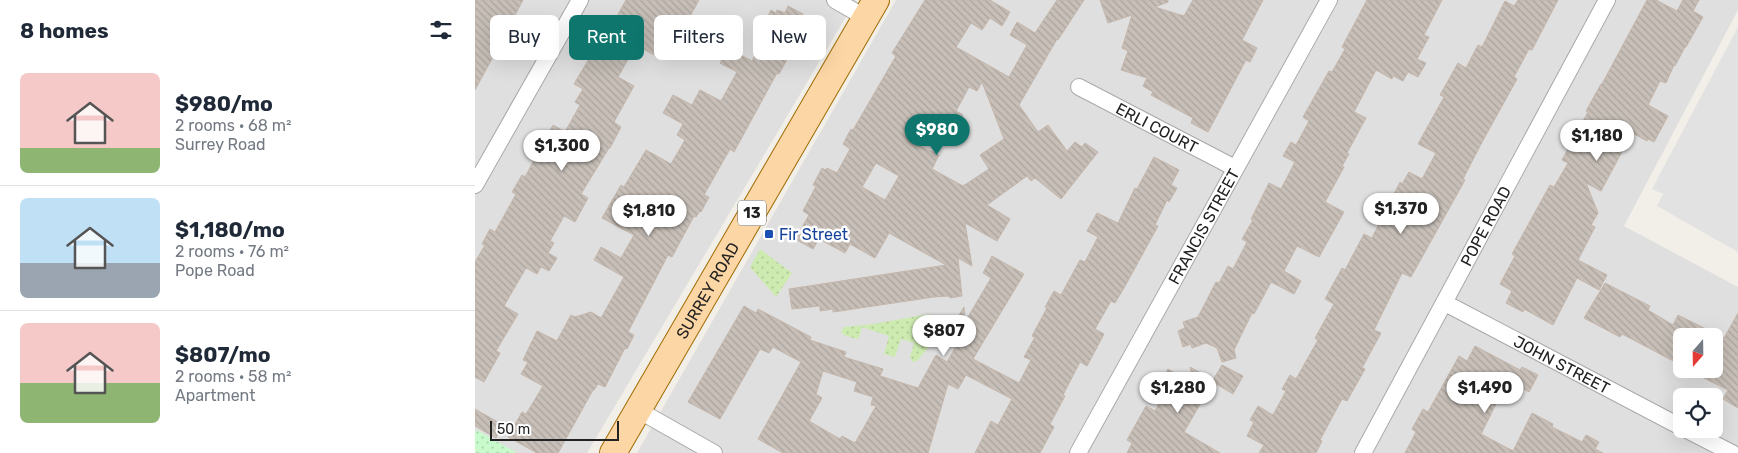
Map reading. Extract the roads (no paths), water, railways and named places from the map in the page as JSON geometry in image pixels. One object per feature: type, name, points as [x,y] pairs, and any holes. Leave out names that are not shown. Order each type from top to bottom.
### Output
[{"type":"main road","name":"SURREY ROAD","points":[[613,453],[871,9]]},
{"type":"street","points":[[475,185],[580,0]]},
{"type":"street","points":[[835,0],[871,9]]},
{"type":"street","name":"FRANCIS STREET","points":[[1078,453],[1329,0]]},
{"type":"street","name":"POPE ROAD","points":[[1363,453],[1607,0]]},
{"type":"street","name":"ERLI COURT","points":[[1079,87],[1235,168]]},
{"type":"street","name":"JOHN STREET","points":[[1445,302],[1673,423]]},
{"type":"street","points":[[638,410],[714,453]]},
{"type":"street","points":[[1702,438],[1731,453]]},
{"type":"place","name":"Fir Street","points":[[769,234]]}]
